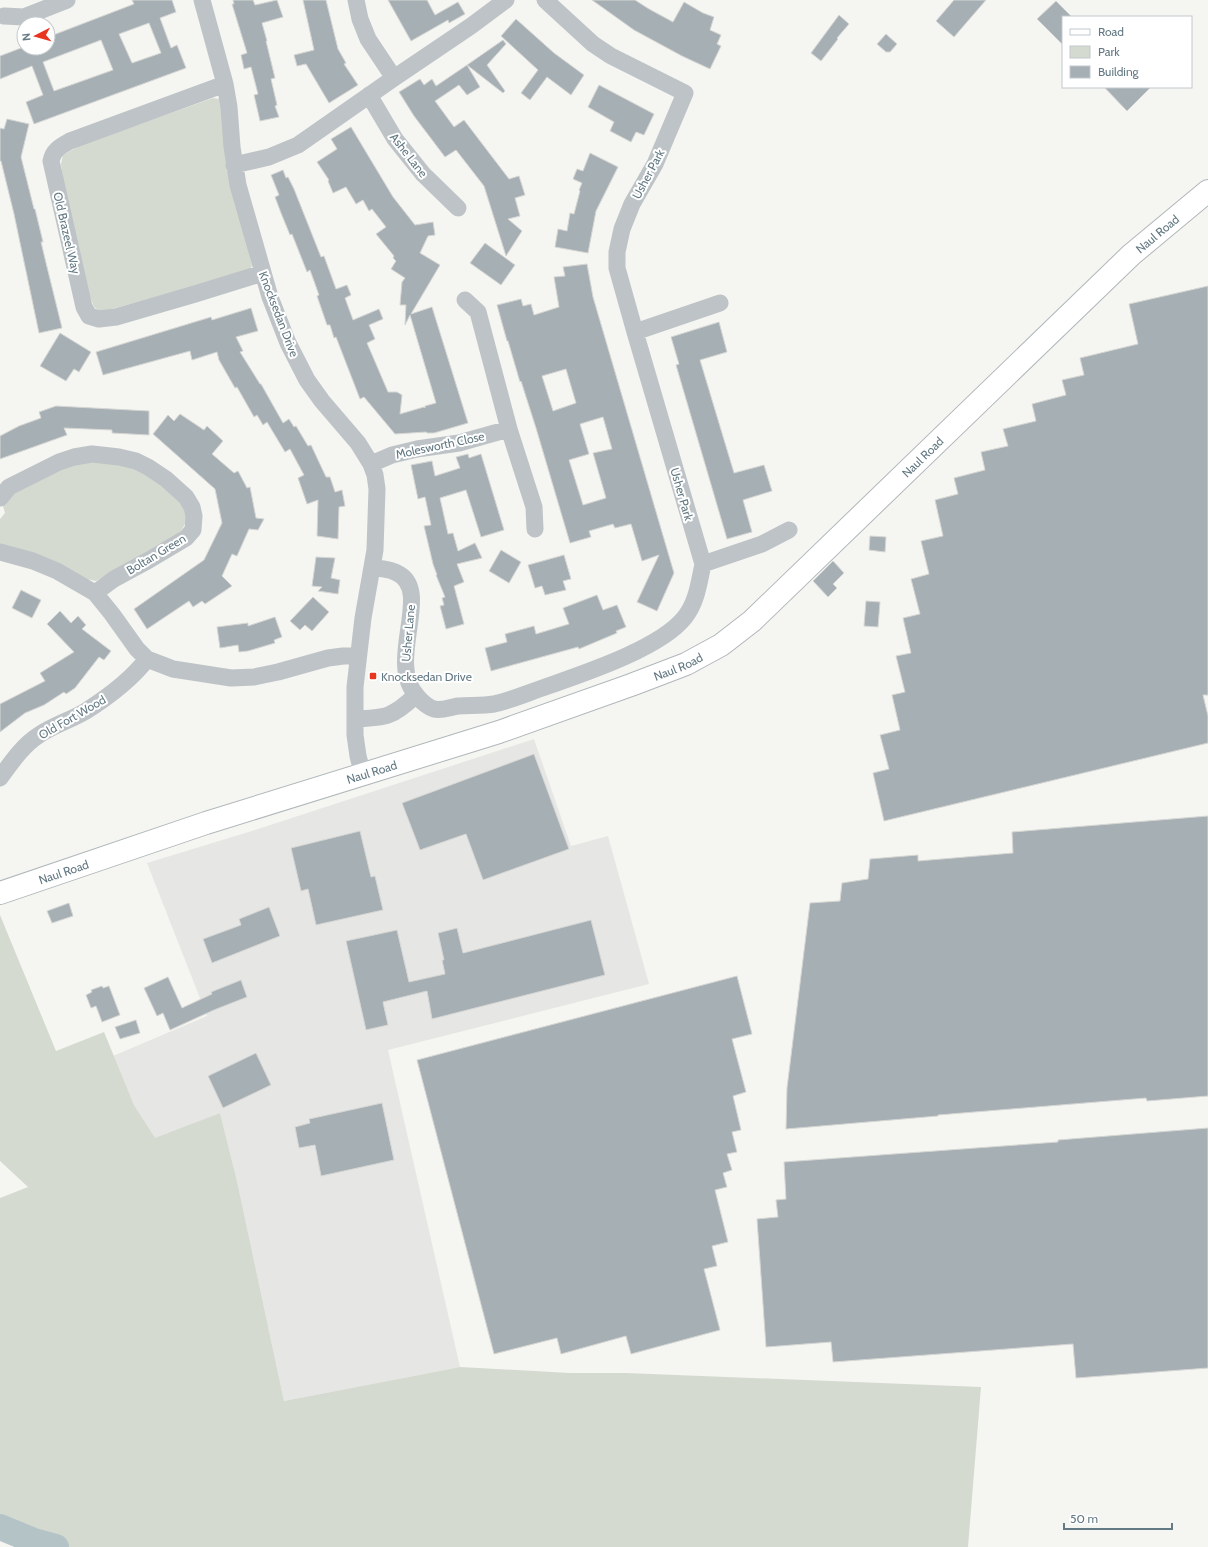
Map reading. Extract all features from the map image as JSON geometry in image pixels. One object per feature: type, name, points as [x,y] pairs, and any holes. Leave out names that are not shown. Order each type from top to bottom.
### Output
[{"type":"main road","name":"Naul Road","points":[[0,893],[206,823],[500,732],[686,664],[721,645],[752,621],[1131,255],[1208,191]]},
{"type":"street","points":[[4,16],[24,17],[67,0]]},
{"type":"street","name":"Knocksedan Drive","points":[[202,0],[225,84],[229,107],[234,165],[250,232],[270,297],[288,343],[307,380],[322,401],[358,443],[371,464],[375,475],[377,489],[373,567],[363,618],[355,687],[355,735],[363,775]]},
{"type":"street","points":[[356,0],[362,24],[368,39],[394,78]]},
{"type":"street","points":[[234,165],[269,157],[298,145],[471,26],[506,0]]},
{"type":"street","name":"Usher Park","points":[[416,695],[433,709],[492,704],[514,698],[596,669],[643,647],[674,628],[685,618],[697,593],[703,564],[617,268],[617,252],[620,237],[632,204],[655,164],[685,93],[611,56],[593,44],[545,0]]},
{"type":"street","name":"Old Brazeel Way","points":[[225,84],[70,141],[52,154],[51,161],[84,307],[89,316],[99,319],[116,317],[154,307],[263,273]]},
{"type":"street","name":"Ashe Lane","points":[[369,95],[395,139],[423,174],[458,208]]},
{"type":"street","points":[[465,300],[478,312],[509,429],[534,507],[535,529]]},
{"type":"street","points":[[635,332],[720,303]]},
{"type":"street","name":"Molesworth Close","points":[[371,464],[392,455],[418,449],[459,444],[509,429]]},
{"type":"street","name":"Boltan Green","points":[[0,498],[9,487],[59,462],[74,457],[92,454],[119,457],[136,461],[166,479],[186,498],[192,507],[194,516],[193,530],[186,538],[114,579],[95,594]]},
{"type":"street","points":[[703,564],[762,544],[789,530]]},
{"type":"street","points":[[0,552],[33,561],[57,571],[95,594],[112,614],[137,649],[147,659],[173,669],[231,678],[254,677],[272,674],[328,658],[358,656]]},
{"type":"street","name":"Usher Lane","points":[[373,567],[397,573],[404,578],[412,594],[412,608],[405,660],[409,686],[416,695]]},
{"type":"street","name":"Old Fort Wood","points":[[0,778],[24,748],[38,735],[85,711],[115,691],[139,669],[147,659]]},
{"type":"street","points":[[355,719],[375,718],[401,710],[416,695]]},
{"type":"shaded area","points":[[534,739],[571,846],[608,836],[649,984],[388,1050],[460,1367],[284,1401],[237,1181],[220,1113],[155,1139],[134,1105],[113,1056],[207,1016],[147,863],[255,830]]},
{"type":"green space","points":[[213,98],[219,99],[224,107],[233,183],[252,266],[249,271],[101,312],[94,307],[90,297],[63,179],[61,164],[63,155],[81,145]]},
{"type":"green space","points":[[100,462],[140,470],[158,482],[172,495],[183,506],[186,514],[185,524],[178,535],[96,581],[86,579],[0,546],[0,519],[5,513],[1,499],[33,481],[77,463]]},
{"type":"green space","points":[[0,915],[56,1051],[104,1032],[134,1105],[155,1138],[220,1113],[237,1181],[284,1401],[460,1367],[570,1373],[626,1373],[981,1387],[968,1547],[59,1547],[55,1542],[0,1522],[0,1198],[28,1187],[0,1161]]},
{"type":"building","points":[[132,0],[172,0],[176,12],[160,18],[171,48],[177,45],[186,68],[34,124],[26,102],[43,95],[32,66],[0,79],[0,56],[16,50],[16,56],[56,56],[56,34],[134,4]],"holes":[[[149,23],[161,53],[132,63],[119,34]],[[101,40],[113,70],[54,91],[43,62]]]},
{"type":"building","points":[[233,0],[253,0],[255,5],[277,0],[283,17],[262,23],[275,78],[271,79],[277,105],[275,106],[279,117],[260,121],[254,95],[258,94],[251,67],[244,69],[241,55],[247,53],[232,4],[234,4]]},
{"type":"building","points":[[303,0],[326,0],[338,49],[346,63],[344,64],[358,85],[329,103],[306,64],[297,66],[294,55],[314,50]]},
{"type":"building","points":[[388,0],[427,0],[435,15],[458,2],[465,14],[449,23],[448,20],[411,41]]},
{"type":"building","points":[[592,0],[635,0],[673,22],[684,2],[703,13],[714,17],[710,30],[721,35],[717,44],[721,46],[710,69],[682,56],[634,30]]},
{"type":"building","points":[[954,0],[986,0],[954,37],[936,21]]},
{"type":"building","points":[[1056,1],[1071,16],[1062,16],[1062,44],[1037,19]]},
{"type":"building","points":[[839,15],[849,24],[821,61],[811,53]]},
{"type":"building","points":[[516,19],[554,53],[584,75],[571,95],[547,77],[530,100],[521,93],[538,70],[501,36]]},
{"type":"building","points":[[886,34],[897,44],[890,52],[886,52],[877,44]]},
{"type":"building","points":[[503,40],[506,44],[487,65],[505,91],[503,93],[467,65]]},
{"type":"building","points":[[467,65],[480,87],[467,95],[459,85],[435,101],[454,127],[464,120],[509,179],[519,176],[525,195],[515,198],[520,216],[508,219],[522,231],[506,256],[484,186],[456,150],[445,157],[414,116],[399,92],[420,79],[424,85],[432,79],[436,86]]},
{"type":"building","points":[[599,85],[654,114],[644,135],[636,132],[631,142],[610,131],[614,122],[588,107]]},
{"type":"building","points":[[1105,88],[1150,88],[1127,111]]},
{"type":"building","points":[[7,119],[29,124],[21,157],[43,242],[41,242],[62,328],[39,333],[14,214],[0,161],[0,128],[4,129]]},
{"type":"building","points":[[351,127],[393,197],[415,225],[433,222],[435,235],[428,236],[420,253],[440,265],[411,314],[432,307],[468,423],[434,433],[426,432],[395,434],[364,397],[360,399],[336,337],[334,338],[330,325],[327,325],[317,296],[319,295],[310,270],[307,272],[292,234],[290,235],[281,213],[275,197],[279,195],[271,175],[283,170],[286,178],[288,177],[294,189],[321,257],[324,256],[336,289],[347,285],[351,295],[345,298],[353,320],[379,309],[383,319],[369,325],[375,339],[367,343],[388,392],[397,392],[402,395],[400,414],[424,407],[425,408],[425,406],[436,403],[410,315],[405,325],[406,305],[400,305],[402,282],[405,278],[391,269],[396,261],[393,258],[394,256],[376,234],[386,227],[372,209],[369,211],[363,200],[356,204],[346,187],[333,193],[328,181],[329,180],[317,162],[337,149],[331,139]]},
{"type":"building","points":[[590,153],[618,167],[596,211],[588,253],[555,247],[558,229],[567,231],[570,213],[574,214],[582,183],[573,179],[577,169],[583,171]]},
{"type":"building","points":[[485,243],[515,265],[501,285],[470,263]]},
{"type":"building","points":[[587,264],[593,297],[674,573],[657,611],[637,602],[659,555],[642,561],[631,524],[615,528],[613,524],[589,531],[591,537],[570,543],[536,428],[507,341],[497,305],[521,299],[523,306],[531,304],[534,315],[559,307],[554,277],[565,276],[563,267]],"holes":[[[566,369],[576,403],[553,411],[542,376]],[[603,417],[612,449],[593,453],[606,498],[583,505],[569,460],[589,454],[580,424]]]},
{"type":"building","points":[[1208,286],[1208,695],[1203,695],[1208,716],[1208,743],[884,821],[873,773],[889,769],[880,735],[900,730],[892,695],[905,692],[896,656],[911,653],[903,618],[920,614],[911,579],[929,574],[921,541],[943,536],[935,500],[958,494],[954,478],[985,470],[981,452],[1008,446],[1003,429],[1036,421],[1032,404],[1066,395],[1062,380],[1084,375],[1080,358],[1138,344],[1129,304]]},
{"type":"building","points":[[251,308],[258,331],[236,337],[243,351],[240,352],[261,384],[283,423],[289,419],[294,427],[296,426],[308,446],[311,445],[326,477],[330,477],[335,492],[342,490],[345,506],[339,507],[338,539],[317,536],[318,500],[307,504],[298,478],[304,475],[290,449],[285,452],[267,422],[263,425],[257,415],[254,417],[237,387],[235,388],[219,360],[217,352],[192,360],[190,351],[103,375],[96,352],[211,317],[212,320]]},
{"type":"building","points":[[719,322],[727,352],[700,360],[734,473],[764,465],[772,491],[743,500],[752,532],[727,539],[676,365],[679,364],[671,337]]},
{"type":"building","points":[[60,333],[91,352],[79,372],[74,369],[66,381],[40,366]]},
{"type":"building","points":[[56,406],[149,411],[149,435],[112,433],[112,430],[64,428],[67,435],[0,459],[0,436],[19,426],[41,418],[39,412]]},
{"type":"building","points":[[180,414],[204,430],[207,426],[223,441],[212,454],[234,473],[238,471],[247,488],[250,487],[256,518],[264,519],[258,530],[249,529],[237,556],[232,554],[222,576],[232,586],[205,604],[202,601],[193,607],[189,601],[147,629],[134,609],[204,560],[222,523],[215,489],[153,434],[168,415],[174,421]]},
{"type":"building","points":[[468,454],[469,458],[481,454],[504,530],[481,537],[466,490],[440,498],[448,534],[453,533],[458,551],[475,543],[482,558],[457,564],[464,582],[454,586],[464,624],[446,629],[440,606],[444,605],[442,598],[445,597],[436,575],[424,526],[431,525],[425,497],[418,499],[411,465],[432,461],[435,476],[460,468],[456,457]]},
{"type":"building","points":[[870,536],[886,537],[885,552],[869,550]]},
{"type":"building","points":[[501,550],[521,562],[509,583],[489,571]]},
{"type":"building","points":[[564,555],[571,579],[563,581],[566,590],[545,595],[542,586],[535,588],[528,565]]},
{"type":"building","points":[[316,557],[335,558],[331,578],[340,580],[338,594],[318,591],[322,587],[312,586]]},
{"type":"building","points":[[833,561],[844,573],[833,584],[837,588],[828,597],[813,581]]},
{"type":"building","points":[[21,590],[41,600],[32,618],[12,608]]},
{"type":"building","points":[[597,595],[603,610],[617,605],[626,627],[616,631],[617,633],[579,649],[578,647],[491,671],[485,648],[507,642],[505,634],[534,626],[536,634],[569,624],[563,608]]},
{"type":"building","points":[[313,597],[329,612],[312,631],[305,625],[300,630],[290,621]]},
{"type":"building","points":[[866,601],[880,602],[878,627],[864,626]]},
{"type":"building","points":[[60,611],[71,623],[78,616],[86,625],[82,629],[111,651],[104,660],[99,657],[75,688],[66,694],[64,692],[44,705],[25,713],[0,732],[0,704],[45,681],[40,673],[74,652],[47,624]]},
{"type":"building","points":[[275,617],[282,637],[274,640],[275,643],[248,651],[239,652],[238,645],[220,648],[217,627],[248,623],[248,626]]},
{"type":"building","points":[[534,754],[569,849],[483,880],[466,834],[420,850],[402,803]]},
{"type":"building","points":[[1208,816],[1208,1096],[1147,1101],[1146,1098],[786,1129],[787,1088],[810,903],[840,901],[842,883],[868,879],[870,859],[918,855],[918,861],[1013,853],[1012,832]]},
{"type":"building","points":[[360,831],[371,877],[375,876],[383,910],[316,925],[308,889],[301,891],[291,848]]},
{"type":"building","points":[[69,903],[73,916],[52,923],[47,911]]},
{"type":"building","points":[[269,907],[280,936],[212,963],[203,939],[241,925],[239,919]]},
{"type":"building","points":[[591,920],[605,975],[432,1019],[427,991],[383,1002],[388,1025],[366,1030],[346,941],[397,930],[409,982],[445,974],[442,960],[444,960],[438,933],[457,928],[463,953]]},
{"type":"building","points":[[737,976],[752,1034],[732,1039],[746,1092],[733,1096],[741,1130],[732,1132],[737,1152],[727,1154],[732,1170],[723,1173],[727,1187],[715,1190],[728,1242],[712,1246],[717,1266],[704,1269],[720,1330],[631,1354],[626,1336],[561,1354],[557,1338],[494,1354],[417,1060]]},
{"type":"building","points":[[168,977],[182,1008],[212,994],[211,992],[241,980],[247,997],[170,1030],[163,1013],[157,1016],[144,988]]},
{"type":"building","points":[[102,986],[103,988],[109,986],[120,1015],[102,1022],[96,1006],[91,1008],[86,995],[92,992],[91,990]]},
{"type":"building","points":[[136,1020],[140,1033],[120,1039],[115,1027]]},
{"type":"building","points":[[256,1053],[271,1085],[223,1108],[208,1076]]},
{"type":"building","points":[[382,1103],[394,1160],[321,1176],[315,1145],[299,1148],[295,1127],[310,1123],[309,1119]]},
{"type":"building","points":[[1208,1128],[1208,1368],[1076,1378],[1073,1344],[833,1362],[831,1342],[766,1347],[757,1219],[778,1217],[776,1200],[786,1199],[784,1162],[1058,1142],[1058,1140]]},
{"type":"waterway","points":[[0,1527],[34,1541],[56,1547]]},
{"type":"place","name":"Knocksedan Drive","points":[[373,676]]}]
